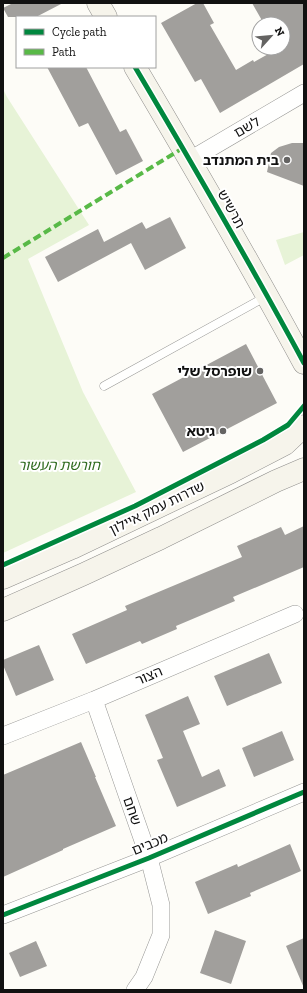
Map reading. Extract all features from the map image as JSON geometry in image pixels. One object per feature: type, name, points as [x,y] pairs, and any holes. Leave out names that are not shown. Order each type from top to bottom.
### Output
[{"type":"main road","points":[[98,3],[105,16]]},
{"type":"main road","name":"תרשיש","points":[[136,68],[190,160],[304,363]]},
{"type":"main road","name":"שדרות עמק איילון","points":[[3,578],[135,519],[244,466],[284,444],[304,426]]},
{"type":"main road","name":"שדרות עמק איילון","points":[[3,610],[162,538],[276,481],[304,469]]},
{"type":"street","name":"לשם","points":[[190,160],[304,93]]},
{"type":"street","name":"הצור","points":[[3,736],[94,700],[295,614]]},
{"type":"street","name":"שחם","points":[[94,700],[149,858],[161,905],[161,935],[144,977],[135,990]]},
{"type":"street","name":"מכבים","points":[[3,915],[149,858],[304,792]]},
{"type":"lane","points":[[104,386],[267,296]]},
{"type":"green space","name":"חורשת העשור","points":[[3,89],[89,225],[28,259],[83,392],[136,492],[3,553]]},
{"type":"green space","points":[[304,232],[304,255],[285,265],[276,240]]},
{"type":"building","points":[[13,3],[63,3],[38,16],[8,17],[3,8]]},
{"type":"building","points":[[197,3],[203,3],[214,23],[210,25],[236,70],[253,60],[254,62],[265,56],[291,56],[291,16],[259,16],[252,3],[304,3],[304,64],[220,113],[201,79],[195,82],[161,23]]},
{"type":"building","points":[[48,68],[87,68],[120,132],[126,129],[143,161],[116,175],[88,123],[79,127]]},
{"type":"building","name":"בית המתנדב","points":[[292,143],[304,143],[304,186],[267,172],[271,153],[279,147]]},
{"type":"building","points":[[170,217],[186,248],[145,270],[131,243],[58,282],[45,257],[98,229],[104,242],[142,222],[146,229]]},
{"type":"building","points":[[246,344],[277,403],[183,452],[152,394]]},
{"type":"building","points":[[304,526],[304,567],[233,597],[235,601],[176,626],[177,629],[142,644],[140,641],[86,664],[72,634],[127,610],[125,606],[242,557],[237,546],[281,527],[285,535]]},
{"type":"building","points":[[39,645],[54,680],[16,696],[3,665],[3,660]]},
{"type":"building","points":[[269,653],[282,683],[227,706],[214,676]]},
{"type":"building","points":[[188,696],[200,724],[183,731],[202,777],[219,769],[226,786],[177,807],[157,760],[163,758],[145,715]]},
{"type":"building","points":[[282,731],[294,760],[254,777],[242,748]]},
{"type":"building","points":[[81,742],[116,826],[3,877],[3,775]]},
{"type":"building","points":[[290,844],[301,871],[250,893],[251,896],[208,914],[195,882],[237,864],[238,867]]},
{"type":"building","points":[[215,930],[246,941],[231,984],[200,973]]},
{"type":"building","points":[[304,938],[304,988],[286,946]]},
{"type":"building","points":[[36,941],[47,966],[20,977],[9,953]]},
{"type":"marked path","points":[[3,258],[183,148]]},
{"type":"cycle path","points":[[136,68],[221,214],[304,363]]},
{"type":"cycle path","points":[[3,565],[135,506],[263,440],[288,425],[304,406]]},
{"type":"cycle path","points":[[3,915],[149,858],[304,792]]},
{"type":"place","name":"בית המתנדב","points":[[287,160]]},
{"type":"place","name":"שופרסל שלי","points":[[260,371]]},
{"type":"place","name":"גיטא","points":[[223,431]]}]
